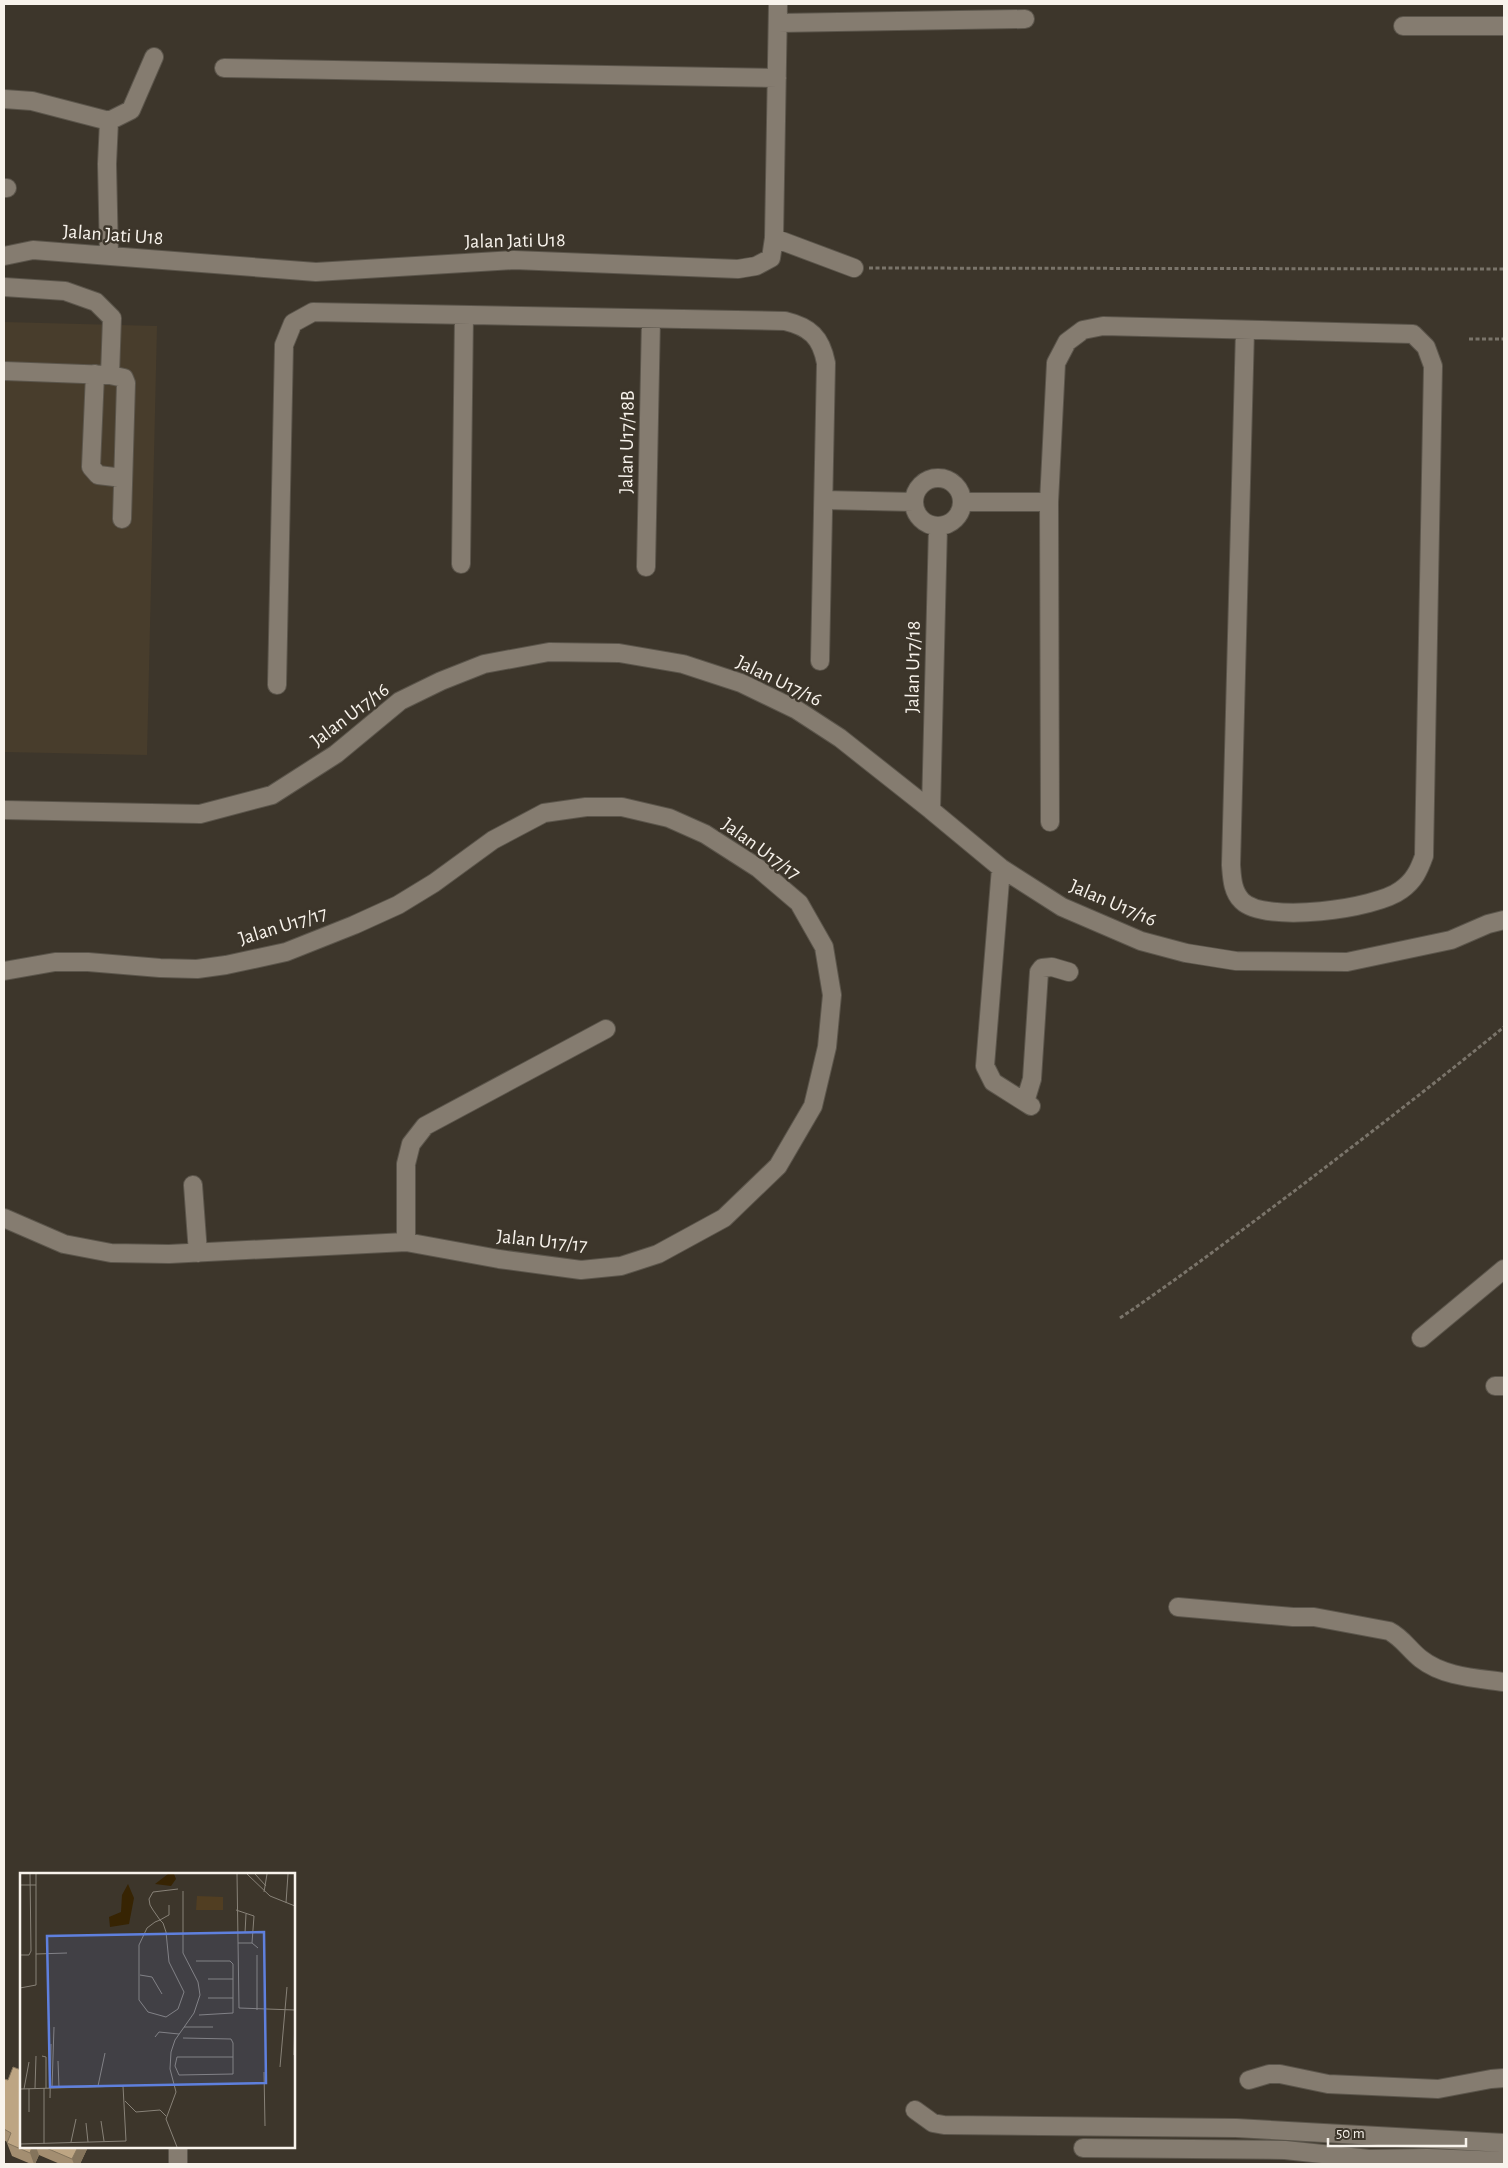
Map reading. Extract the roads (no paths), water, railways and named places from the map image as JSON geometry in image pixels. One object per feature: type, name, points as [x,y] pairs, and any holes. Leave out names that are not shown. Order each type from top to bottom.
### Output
[{"type":"street","name":"Jalan Jati U18","points":[[4,256],[33,250],[316,272],[514,260],[738,269],[756,266],[771,258],[774,238],[778,4]]},
{"type":"street","points":[[778,23],[1025,19]]},
{"type":"street","points":[[1403,26],[1504,26]]},
{"type":"street","points":[[4,99],[32,101],[109,121],[131,110],[154,57]]},
{"type":"street","points":[[224,68],[777,78]]},
{"type":"street","points":[[109,121],[107,164],[109,255]]},
{"type":"street","points":[[774,238],[854,268]]},
{"type":"street","points":[[4,287],[65,291],[96,302],[112,318],[102,374],[91,467],[98,476],[124,478]]},
{"type":"street","points":[[277,685],[284,345],[293,323],[313,312],[785,321],[802,325],[814,334],[823,347],[826,363],[820,661]]},
{"type":"street","points":[[461,564],[464,315]]},
{"type":"street","name":"Jalan U17/18B","points":[[646,567],[651,319]]},
{"type":"street","points":[[1050,822],[1049,502],[1056,363],[1067,342],[1083,330],[1104,326],[1413,334],[1426,346],[1433,366],[1424,856],[1417,876],[1401,891],[1381,900],[1326,913],[1263,911],[1242,901],[1233,886],[1231,864],[1245,330]]},
{"type":"street","points":[[4,372],[102,374],[124,378],[126,383],[122,519]]},
{"type":"street","points":[[934,477],[950,480],[961,493],[962,502],[958,516],[952,522],[938,526],[924,522],[915,509],[914,502],[915,493],[919,486],[926,480],[934,477]]},
{"type":"street","points":[[824,500],[914,502]]},
{"type":"street","points":[[962,502],[1049,502]]},
{"type":"street","name":"Jalan U17/18","points":[[931,810],[938,526]]},
{"type":"street","name":"Jalan U17/16","points":[[4,810],[200,814],[272,795],[336,754],[400,701],[484,664],[549,652],[628,654],[683,664],[741,683],[796,710],[840,738],[1001,868],[1062,907],[1141,941],[1186,953],[1236,961],[1347,962],[1451,940],[1488,924],[1504,920]]},
{"type":"street","name":"Jalan U17/17","points":[[4,970],[55,962],[197,969],[226,965],[286,952],[398,905],[434,883],[493,840],[544,812],[586,807],[622,807],[669,818],[705,834],[758,868],[799,903],[824,947],[832,995],[827,1047],[813,1106],[778,1166],[724,1218],[658,1254],[621,1266],[581,1270],[499,1259],[406,1242],[198,1253],[111,1253],[64,1244],[4,1218]]},
{"type":"street","points":[[1001,868],[985,1066],[993,1082],[1028,1104],[1032,1079],[1039,972],[1042,968],[1046,967],[1069,972]]},
{"type":"street","points":[[406,1242],[406,1164],[412,1144],[425,1126],[606,1029]]},
{"type":"street","points":[[192,1185],[198,1253]]},
{"type":"street","points":[[1421,1338],[1504,1269]]},
{"type":"street","points":[[1178,1607],[1293,1617],[1314,1617],[1389,1631],[1398,1636],[1419,1658],[1433,1667],[1449,1673],[1504,1682]]},
{"type":"street","points":[[1248,2080],[1269,2074],[1280,2074],[1328,2084],[1438,2090],[1504,2078]]},
{"type":"street","points":[[915,2110],[933,2123],[944,2125],[1236,2128],[1504,2143]]},
{"type":"street","points":[[178,2148],[178,2164]]},
{"type":"street","points":[[1083,2148],[1285,2150],[1369,2159],[1427,2158],[1504,2161]]}]
